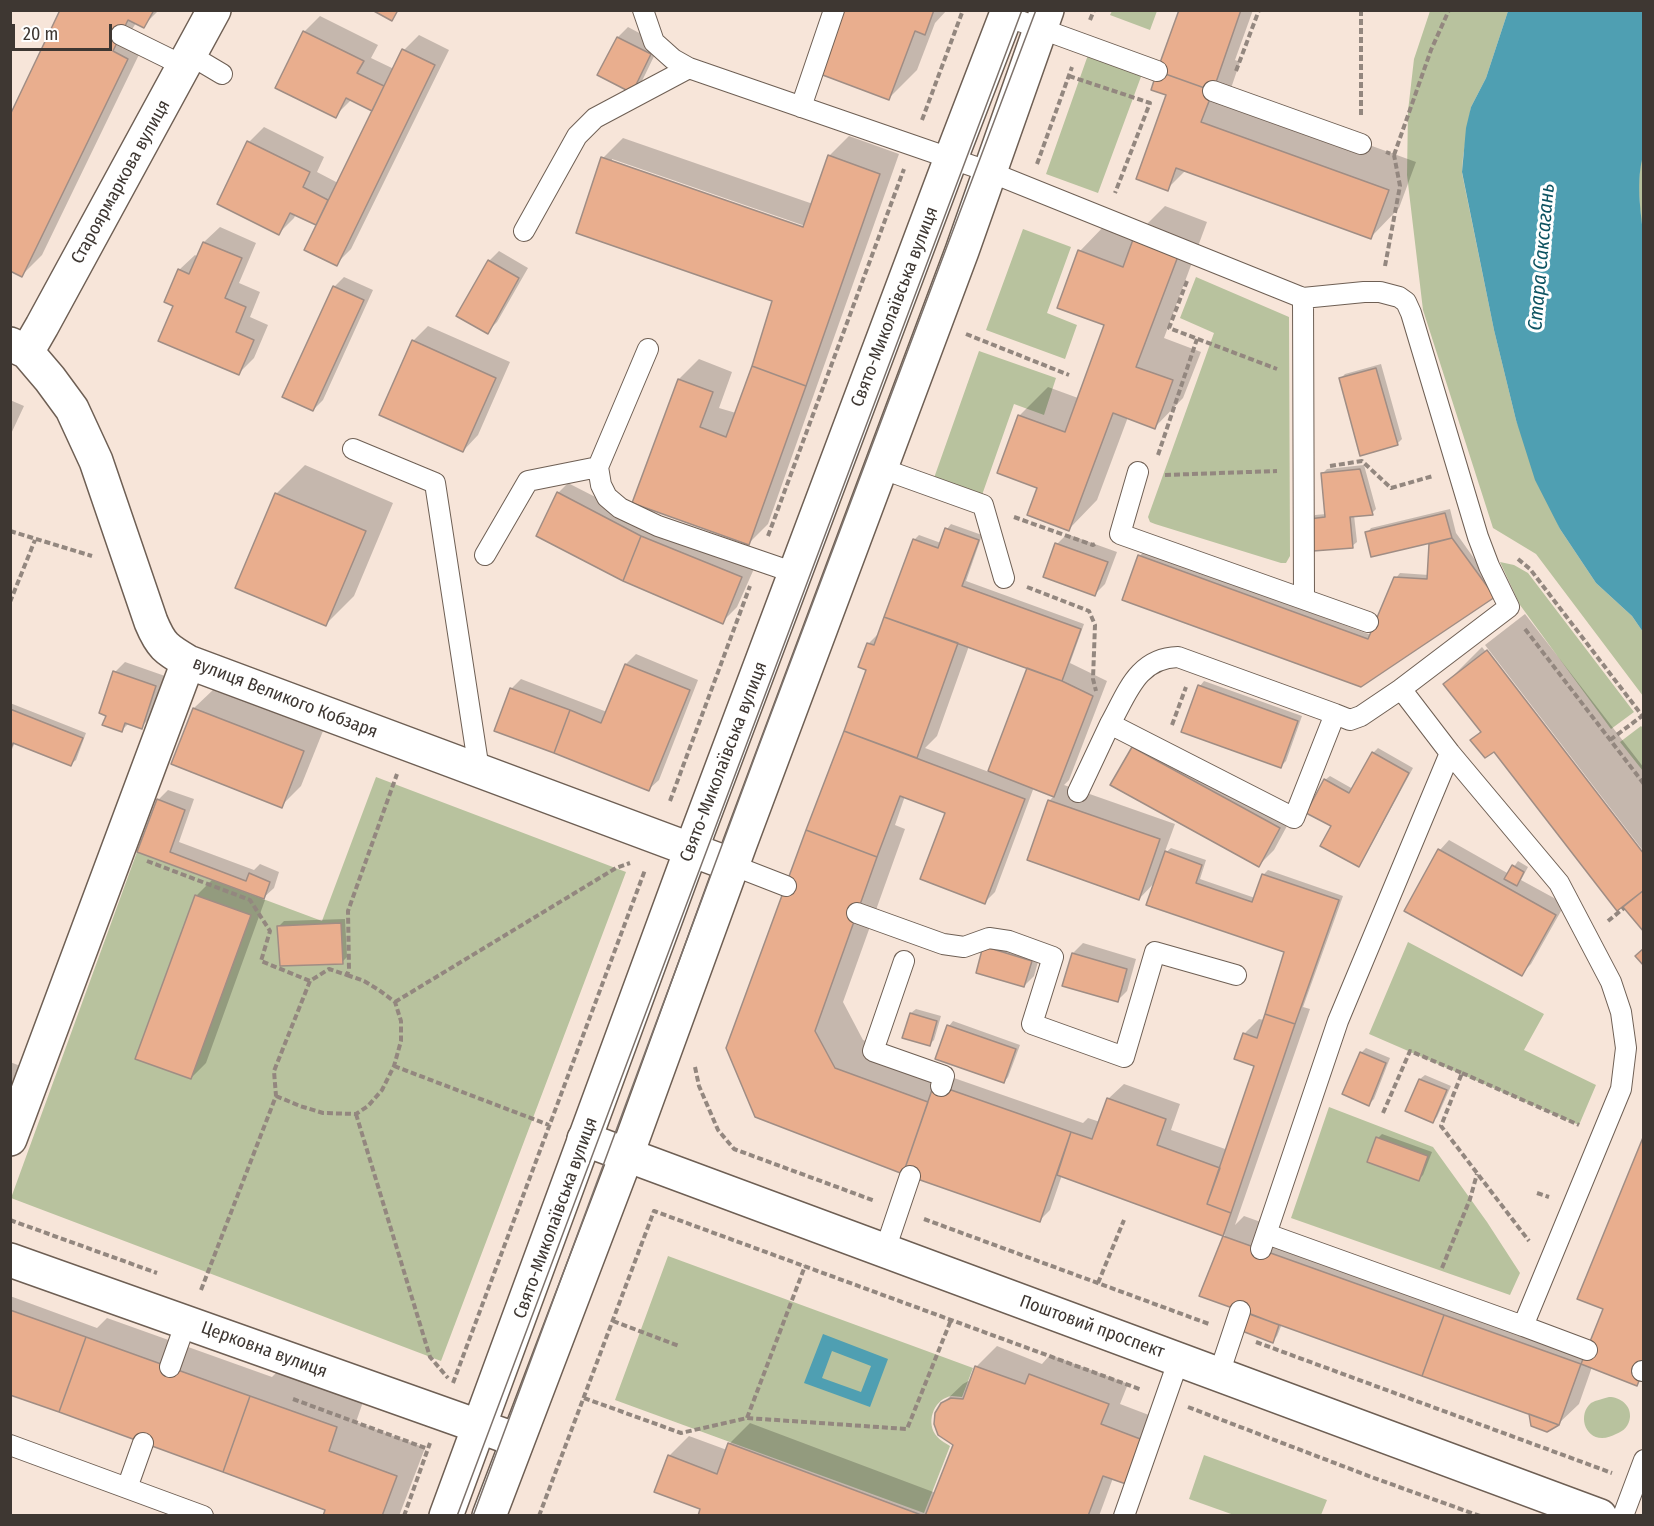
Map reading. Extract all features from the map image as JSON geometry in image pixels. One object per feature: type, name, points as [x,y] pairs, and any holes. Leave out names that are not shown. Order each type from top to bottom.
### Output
[{"type":"street","name":"Староярмаркова вулиця","points":[[19,348],[42,326],[214,10]]},
{"type":"street","name":"Свято-Миколаївська вулиця","points":[[446,1515],[691,850],[1007,13]]},
{"type":"street","points":[[489,1515],[627,1154],[1044,20]]},
{"type":"street","name":"вулиця Великого Кобзаря","points":[[19,348],[50,378],[72,409],[96,461],[158,637],[166,649],[188,662],[479,770],[653,846],[691,850],[732,865]]},
{"type":"street","points":[[10,1139],[188,662]]},
{"type":"street","name":"Поштовий проспект","points":[[584,1139],[1600,1515]]},
{"type":"street","name":"Церковна вулиця","points":[[10,1260],[517,1440]]},
{"type":"lane","points":[[643,10],[654,42],[673,59],[689,68],[990,172],[1303,298],[1380,292],[1399,297],[1406,302],[1479,537],[1489,566],[1509,607],[1401,689],[1361,716],[1350,720],[1178,657],[1165,658],[1146,666],[1134,681],[1110,724],[1078,792]]},
{"type":"lane","points":[[801,107],[834,10]]},
{"type":"lane","points":[[1007,13],[1044,20],[1081,44],[1157,71]]},
{"type":"lane","points":[[121,35],[222,74]]},
{"type":"lane","points":[[524,231],[577,136],[595,118],[689,68]]},
{"type":"lane","points":[[1220,93],[1361,144]]},
{"type":"lane","points":[[1303,298],[1304,600]]},
{"type":"lane","points":[[648,349],[598,468],[601,485],[607,497],[620,508],[658,526],[795,573]]},
{"type":"lane","points":[[353,449],[435,483],[479,770]]},
{"type":"lane","points":[[485,555],[528,481],[598,468]]},
{"type":"lane","points":[[880,468],[983,506],[1004,578]]},
{"type":"lane","points":[[1145,474],[1120,534],[1368,622]]},
{"type":"lane","points":[[1401,689],[1450,753],[1559,883],[1611,982],[1621,1012],[1626,1048],[1621,1089],[1523,1326]]},
{"type":"lane","points":[[1110,724],[1294,818],[1335,714]]},
{"type":"lane","points":[[1450,753],[1338,1021],[1264,1241],[1432,1294],[1587,1350]]},
{"type":"lane","points":[[732,865],[786,886]]},
{"type":"lane","points":[[857,913],[943,944],[964,946],[989,938],[1009,941],[1053,957],[1032,1024],[1124,1057],[1155,952],[1236,975]]},
{"type":"lane","points":[[904,960],[873,1052],[944,1076],[941,1086]]},
{"type":"lane","points":[[885,1250],[910,1176]]},
{"type":"lane","points":[[1219,1374],[1240,1311]]},
{"type":"lane","points":[[170,1367],[186,1322]]},
{"type":"lane","points":[[1124,1515],[1179,1359]]},
{"type":"lane","points":[[127,1488],[143,1443]]},
{"type":"lane","points":[[10,1445],[202,1515]]},
{"type":"lane","points":[[1623,1515],[1644,1460]]},
{"type":"path","points":[[356,1113],[430,1357],[452,1383],[963,10]]},
{"type":"path","points":[[1029,187],[1094,10]]},
{"type":"path","points":[[1220,93],[1260,10]]},
{"type":"path","points":[[1394,155],[1431,50],[1449,10]]},
{"type":"path","points":[[1069,76],[1150,103],[1105,218]]},
{"type":"path","points":[[1197,256],[1169,328],[1303,380]]},
{"type":"path","points":[[934,323],[1069,375]]},
{"type":"path","points":[[1197,339],[1145,474],[1303,470],[1362,461],[1392,488],[1458,469]]},
{"type":"path","points":[[983,506],[1093,545],[1120,534]]},
{"type":"path","points":[[10,531],[101,559],[131,562]]},
{"type":"path","points":[[1479,537],[1513,556],[1530,569],[1643,717],[1610,740]]},
{"type":"path","points":[[10,602],[35,540]]},
{"type":"path","points":[[1004,578],[1089,611],[1095,625],[1093,679],[1100,708],[1110,724]]},
{"type":"path","points":[[1532,637],[1644,784]]},
{"type":"path","points":[[1162,751],[1195,664]]},
{"type":"path","points":[[347,975],[350,969],[348,910],[399,769]]},
{"type":"path","points":[[395,1002],[653,846]]},
{"type":"path","points":[[118,851],[250,900],[270,931],[261,961],[310,981]]},
{"type":"path","points":[[201,1290],[276,1096],[274,1071],[310,981],[329,969],[364,981],[395,1002],[401,1021],[401,1041],[394,1066],[382,1089],[368,1106],[356,1113],[323,1113],[276,1096]]},
{"type":"path","points":[[1383,1113],[1410,1051],[1601,1134]]},
{"type":"path","points":[[695,1065],[699,1086],[718,1130],[734,1149],[1635,1482]]},
{"type":"path","points":[[394,1066],[549,1125]]},
{"type":"path","points":[[1462,1073],[1441,1126],[1547,1266]]},
{"type":"path","points":[[1432,1294],[1478,1173]]},
{"type":"path","points":[[539,1515],[654,1211],[1165,1398],[1374,1478],[1480,1515]]},
{"type":"path","points":[[1098,1283],[1124,1220]]},
{"type":"path","points":[[747,1418],[805,1266]]},
{"type":"path","points":[[584,1398],[681,1433],[747,1418],[907,1429],[951,1320]]},
{"type":"path","points":[[613,1321],[679,1346]]},
{"type":"path","points":[[404,1515],[441,1413]]},
{"type":"green space","points":[[1112,10],[1157,11],[1150,30],[1110,15]]},
{"type":"green space","points":[[1430,11],[1508,11],[1486,78],[1471,107],[1462,173],[1494,330],[1516,420],[1560,529],[1596,583],[1632,616],[1643,632],[1643,696],[1536,554],[1493,528],[1423,310],[1407,175],[1408,111],[1414,59]]},
{"type":"green space","points":[[1088,55],[1142,74],[1098,193],[1046,174]]},
{"type":"green space","points":[[1643,152],[1643,241],[1639,185]]},
{"type":"green space","points":[[1023,229],[1071,247],[1047,313],[1077,325],[1065,359],[986,330]]},
{"type":"green space","points":[[1196,277],[1289,317],[1290,556],[1286,563],[1155,524],[1150,522],[1148,517],[1214,333],[1180,318]]},
{"type":"green space","points":[[979,351],[1056,378],[1044,415],[1014,404],[982,495],[934,478]]},
{"type":"green space","points":[[1500,562],[1514,565],[1528,573],[1634,712],[1611,729],[1520,605]]},
{"type":"green space","points":[[1641,726],[1644,729],[1643,771],[1620,742]]},
{"type":"green space","points":[[376,777],[626,872],[441,1361],[11,1198],[137,852],[322,921]]},
{"type":"green space","points":[[1408,942],[1544,1014],[1524,1050],[1596,1085],[1579,1125],[1369,1034]]},
{"type":"green space","points":[[1329,1107],[1433,1147],[1487,1222],[1520,1273],[1510,1295],[1291,1218]]},
{"type":"green space","points":[[668,1256],[973,1368],[962,1397],[946,1398],[934,1410],[932,1428],[938,1438],[950,1446],[924,1513],[615,1400]]},
{"type":"green space","points":[[1609,1397],[1621,1400],[1627,1405],[1630,1413],[1629,1423],[1619,1433],[1604,1438],[1596,1437],[1587,1430],[1585,1413],[1591,1403]]},
{"type":"green space","points":[[1204,1455],[1327,1500],[1321,1515],[1234,1515],[1189,1499]]},
{"type":"water","name":"Стара Саксагань","points":[[1508,11],[1643,11],[1644,152],[1639,185],[1644,242],[1643,632],[1632,616],[1596,583],[1560,529],[1535,480],[1516,420],[1494,330],[1462,172],[1466,128],[1471,107],[1486,78]]},
{"type":"water","points":[[823,1334],[888,1359],[870,1407],[804,1383]],"holes":[[[832,1351],[871,1366],[861,1392],[822,1378]]]},
{"type":"building","points":[[60,10],[154,10],[144,28],[128,20],[113,51],[128,59],[22,277],[10,271],[10,115]]},
{"type":"building","points":[[372,10],[398,10],[392,21]]},
{"type":"building","points":[[844,10],[934,10],[925,35],[915,31],[889,100],[820,74]]},
{"type":"building","points":[[1179,10],[1241,10],[1213,91],[1157,71]]},
{"type":"building","points":[[303,31],[364,61],[357,73],[384,86],[372,111],[346,98],[336,118],[275,88]]},
{"type":"building","points":[[617,37],[651,54],[632,93],[597,75]]},
{"type":"building","points":[[402,49],[435,65],[337,266],[304,250]]},
{"type":"building","points":[[1157,71],[1213,91],[1201,122],[1389,190],[1371,239],[1176,168],[1168,191],[1136,179],[1166,95],[1151,90]]},
{"type":"building","points":[[247,141],[310,172],[303,187],[328,200],[316,225],[290,213],[279,235],[217,204]]},
{"type":"building","points":[[828,155],[880,174],[806,386],[752,366],[772,301],[576,233],[601,157],[803,227]]},
{"type":"building","points":[[1135,234],[1180,251],[1136,367],[1173,380],[1155,429],[1113,413],[1069,531],[1027,515],[1037,488],[997,473],[1018,415],[1065,432],[1104,325],[1057,308],[1078,250],[1123,267]]},
{"type":"building","points":[[203,242],[242,258],[225,298],[246,307],[236,332],[254,340],[239,375],[158,341],[173,306],[164,302],[178,269],[189,274]]},
{"type":"building","points":[[488,260],[519,278],[488,334],[456,316]]},
{"type":"building","points":[[333,286],[364,300],[313,411],[282,397]]},
{"type":"building","points":[[412,340],[496,378],[463,452],[379,415]]},
{"type":"building","points":[[752,366],[806,386],[749,545],[632,503],[678,379],[713,392],[700,427],[726,437]]},
{"type":"building","points":[[1376,368],[1398,445],[1360,456],[1339,378]]},
{"type":"building","points":[[1360,469],[1373,515],[1350,517],[1353,548],[1313,551],[1309,519],[1325,517],[1321,473]]},
{"type":"building","points":[[557,492],[641,536],[623,581],[536,536]]},
{"type":"building","points":[[275,493],[366,531],[326,626],[235,588]]},
{"type":"building","points":[[1445,513],[1452,538],[1371,557],[1365,532]]},
{"type":"building","points":[[945,528],[979,540],[962,586],[1081,629],[1062,681],[884,617],[913,539],[938,548]]},
{"type":"building","points":[[641,536],[742,577],[723,624],[623,581]]},
{"type":"building","points":[[1452,538],[1495,597],[1361,687],[1122,600],[1138,555],[1368,639],[1394,577],[1427,579],[1429,544]]},
{"type":"building","points":[[1055,543],[1108,562],[1095,596],[1043,577]]},
{"type":"building","points":[[884,617],[958,643],[917,758],[844,731],[866,670],[858,667],[867,643],[874,645]]},
{"type":"building","points":[[1487,650],[1644,854],[1644,890],[1617,911],[1494,752],[1485,758],[1470,740],[1481,732],[1443,684]]},
{"type":"building","points":[[625,664],[690,690],[649,791],[554,753],[570,710],[601,723]]},
{"type":"building","points":[[1027,668],[1093,696],[1054,797],[988,771]]},
{"type":"building","points":[[113,671],[156,686],[142,729],[125,723],[122,732],[102,725],[106,716],[99,713]]},
{"type":"building","points":[[1198,685],[1298,721],[1281,768],[1181,732]]},
{"type":"building","points":[[510,688],[570,710],[554,753],[494,731]]},
{"type":"building","points":[[193,708],[304,751],[282,808],[171,764]]},
{"type":"building","points":[[10,709],[83,738],[71,766],[13,743],[10,750]]},
{"type":"building","points":[[844,731],[1025,799],[985,904],[920,879],[945,813],[900,796],[877,857],[806,830]]},
{"type":"building","points":[[1132,747],[1280,828],[1259,867],[1110,785]]},
{"type":"building","points":[[1372,752],[1409,773],[1359,867],[1320,846],[1331,826],[1306,813],[1324,779],[1349,793]]},
{"type":"building","points":[[157,799],[185,810],[170,852],[246,881],[249,873],[270,882],[264,899],[137,852]]},
{"type":"building","points":[[1048,800],[1160,839],[1139,900],[1027,860]]},
{"type":"building","points":[[806,830],[877,857],[815,1031],[835,1068],[928,1102],[903,1174],[755,1117],[726,1048]]},
{"type":"building","points":[[1438,849],[1556,915],[1522,976],[1404,911]]},
{"type":"building","points":[[1165,851],[1202,865],[1196,883],[1252,902],[1262,874],[1339,900],[1295,1024],[1265,1014],[1284,952],[1146,905]]},
{"type":"building","points":[[1512,865],[1524,872],[1517,886],[1504,879]]},
{"type":"building","points":[[1644,890],[1644,932],[1623,907]]},
{"type":"building","points":[[195,895],[251,915],[191,1079],[135,1059]]},
{"type":"building","points":[[341,923],[343,964],[280,966],[277,926]]},
{"type":"building","points":[[983,946],[1032,961],[1024,987],[976,973]]},
{"type":"building","points":[[1644,948],[1644,966],[1635,956]]},
{"type":"building","points":[[1072,953],[1127,969],[1118,1002],[1062,986]]},
{"type":"building","points":[[910,1013],[937,1021],[930,1046],[902,1038]]},
{"type":"building","points":[[1265,1014],[1295,1024],[1231,1213],[1207,1204],[1254,1066],[1234,1059],[1243,1033],[1257,1038]]},
{"type":"building","points":[[947,1025],[1016,1049],[1004,1083],[935,1059]]},
{"type":"building","points":[[1360,1052],[1386,1063],[1369,1106],[1342,1094]]},
{"type":"building","points":[[1419,1079],[1447,1090],[1433,1123],[1405,1111]]},
{"type":"building","points":[[934,1084],[1071,1132],[1040,1222],[903,1174]]},
{"type":"building","points":[[1107,1098],[1166,1119],[1157,1145],[1220,1168],[1207,1204],[1231,1213],[1223,1236],[1057,1175],[1071,1132],[1092,1139]]},
{"type":"building","points":[[1644,1135],[1644,1368],[1637,1386],[1581,1364],[1603,1309],[1577,1299]]},
{"type":"building","points":[[1376,1137],[1428,1156],[1419,1181],[1367,1162]]},
{"type":"building","points":[[1223,1236],[1444,1315],[1422,1376],[1199,1296]]},
{"type":"building","points":[[10,1310],[86,1337],[59,1412],[10,1395]]},
{"type":"building","points":[[1248,1313],[1279,1325],[1273,1343],[1242,1331]]},
{"type":"building","points":[[1444,1315],[1581,1364],[1559,1425],[1422,1376]]},
{"type":"building","points":[[86,1337],[250,1396],[223,1472],[59,1412]]},
{"type":"building","points":[[975,1366],[1025,1384],[1029,1374],[1109,1404],[1101,1424],[1143,1440],[1126,1484],[1103,1476],[1088,1516],[925,1516],[953,1445],[938,1435],[934,1424],[935,1413],[941,1403],[951,1398],[963,1399]]},
{"type":"building","points":[[250,1396],[337,1427],[329,1451],[397,1476],[382,1516],[323,1516],[325,1510],[223,1472]]},
{"type":"building","points":[[1529,1414],[1559,1425],[1547,1432],[1531,1426]]},
{"type":"building","points":[[728,1443],[924,1516],[698,1516],[700,1509],[654,1492],[668,1455],[717,1474]]},
{"type":"tram line","points":[[457,1516],[1022,10]]},
{"type":"tram line","points":[[473,1516],[758,748],[1036,10]]}]
